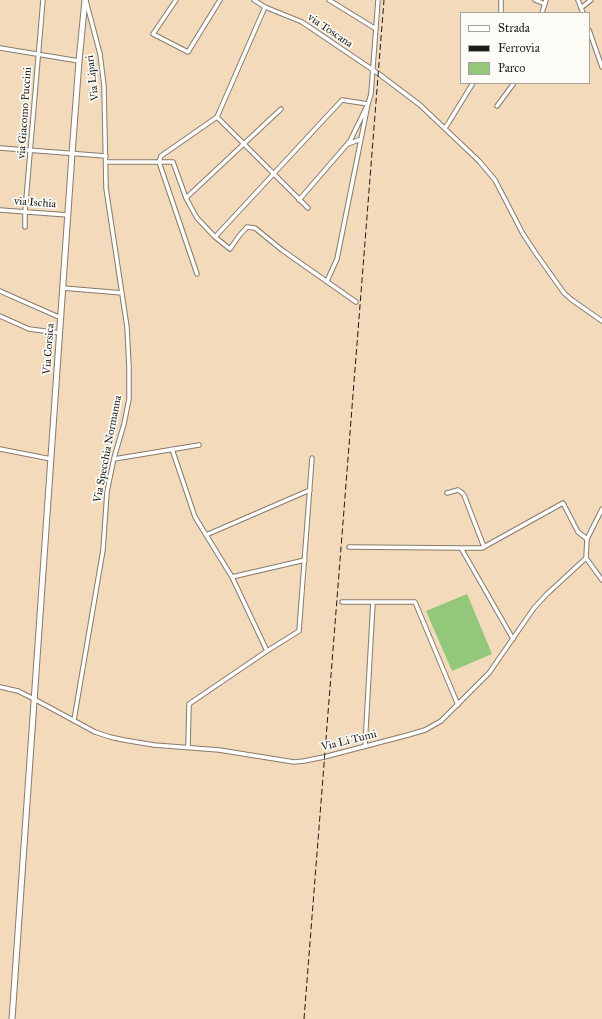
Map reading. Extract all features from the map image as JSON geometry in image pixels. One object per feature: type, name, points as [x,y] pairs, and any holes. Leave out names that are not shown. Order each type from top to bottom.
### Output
[{"type":"main road","name":"Via Corsica","points":[[12,1019],[72,154],[79,61],[86,0]]},
{"type":"street","name":"via Giacomo Puccini","points":[[25,227],[43,0]]},
{"type":"street","name":"Via Lipari","points":[[86,0],[100,54],[104,86],[106,156]]},
{"type":"street","points":[[176,0],[153,34],[188,52],[220,0]]},
{"type":"street","points":[[329,0],[376,29]]},
{"type":"street","points":[[327,281],[337,259],[371,94],[378,0]]},
{"type":"street","points":[[501,0],[501,12]]},
{"type":"street","points":[[535,0],[546,2],[542,12]]},
{"type":"street","points":[[578,0],[583,12]]},
{"type":"street","points":[[581,8],[592,0]]},
{"type":"street","name":"via Toscana","points":[[256,1],[266,8],[302,22],[420,104],[479,161],[495,180],[523,234],[564,293],[602,321]]},
{"type":"street","points":[[197,274],[159,162],[161,156],[217,117],[266,8]]},
{"type":"street","points":[[590,33],[602,67]]},
{"type":"street","points":[[0,48],[79,61]]},
{"type":"street","points":[[597,53],[602,49]]},
{"type":"street","points":[[445,128],[472,84]]},
{"type":"street","points":[[497,106],[513,84]]},
{"type":"street","points":[[215,237],[342,100],[368,104]]},
{"type":"street","points":[[299,200],[350,141],[368,104]]},
{"type":"street","points":[[186,198],[281,109]]},
{"type":"street","points":[[217,117],[308,208]]},
{"type":"street","points":[[347,145],[361,139]]},
{"type":"street","points":[[0,148],[106,156]]},
{"type":"street","name":"Via Specchia Normanna","points":[[74,720],[103,550],[106,492],[129,399],[127,327],[106,188],[106,156]]},
{"type":"street","points":[[106,162],[174,162],[186,198],[197,218],[215,237],[230,249],[238,236],[247,227],[255,228],[282,250],[356,302]]},
{"type":"street","name":"via Ischia","points":[[0,210],[68,215]]},
{"type":"street","points":[[63,288],[122,293]]},
{"type":"street","points":[[0,291],[61,318]]},
{"type":"street","points":[[0,316],[29,329],[60,333]]},
{"type":"street","points":[[114,459],[199,445]]},
{"type":"street","points":[[0,449],[51,459]]},
{"type":"street","points":[[172,449],[195,517],[232,577],[267,651]]},
{"type":"street","points":[[188,748],[189,704],[299,631],[312,458]]},
{"type":"street","points":[[206,535],[310,490]]},
{"type":"street","points":[[447,493],[458,490],[464,495],[484,547]]},
{"type":"street","points":[[349,547],[482,548],[563,503],[578,532],[587,539]]},
{"type":"street","points":[[602,509],[587,539],[586,558],[602,580]]},
{"type":"street","points":[[461,548],[512,639]]},
{"type":"street","name":"Via Li Tumi","points":[[0,687],[18,691],[95,732],[124,740],[154,745],[219,750],[294,762],[324,757],[425,730],[441,721],[489,673],[534,608],[586,558]]},
{"type":"street","points":[[232,577],[305,560]]},
{"type":"street","points":[[342,602],[415,602],[458,704]]},
{"type":"street","points":[[365,746],[373,602]]},
{"type":"green space","points":[[467,594],[492,654],[452,671],[426,611]]},
{"type":"railway","points":[[304,1019],[384,0]]}]
